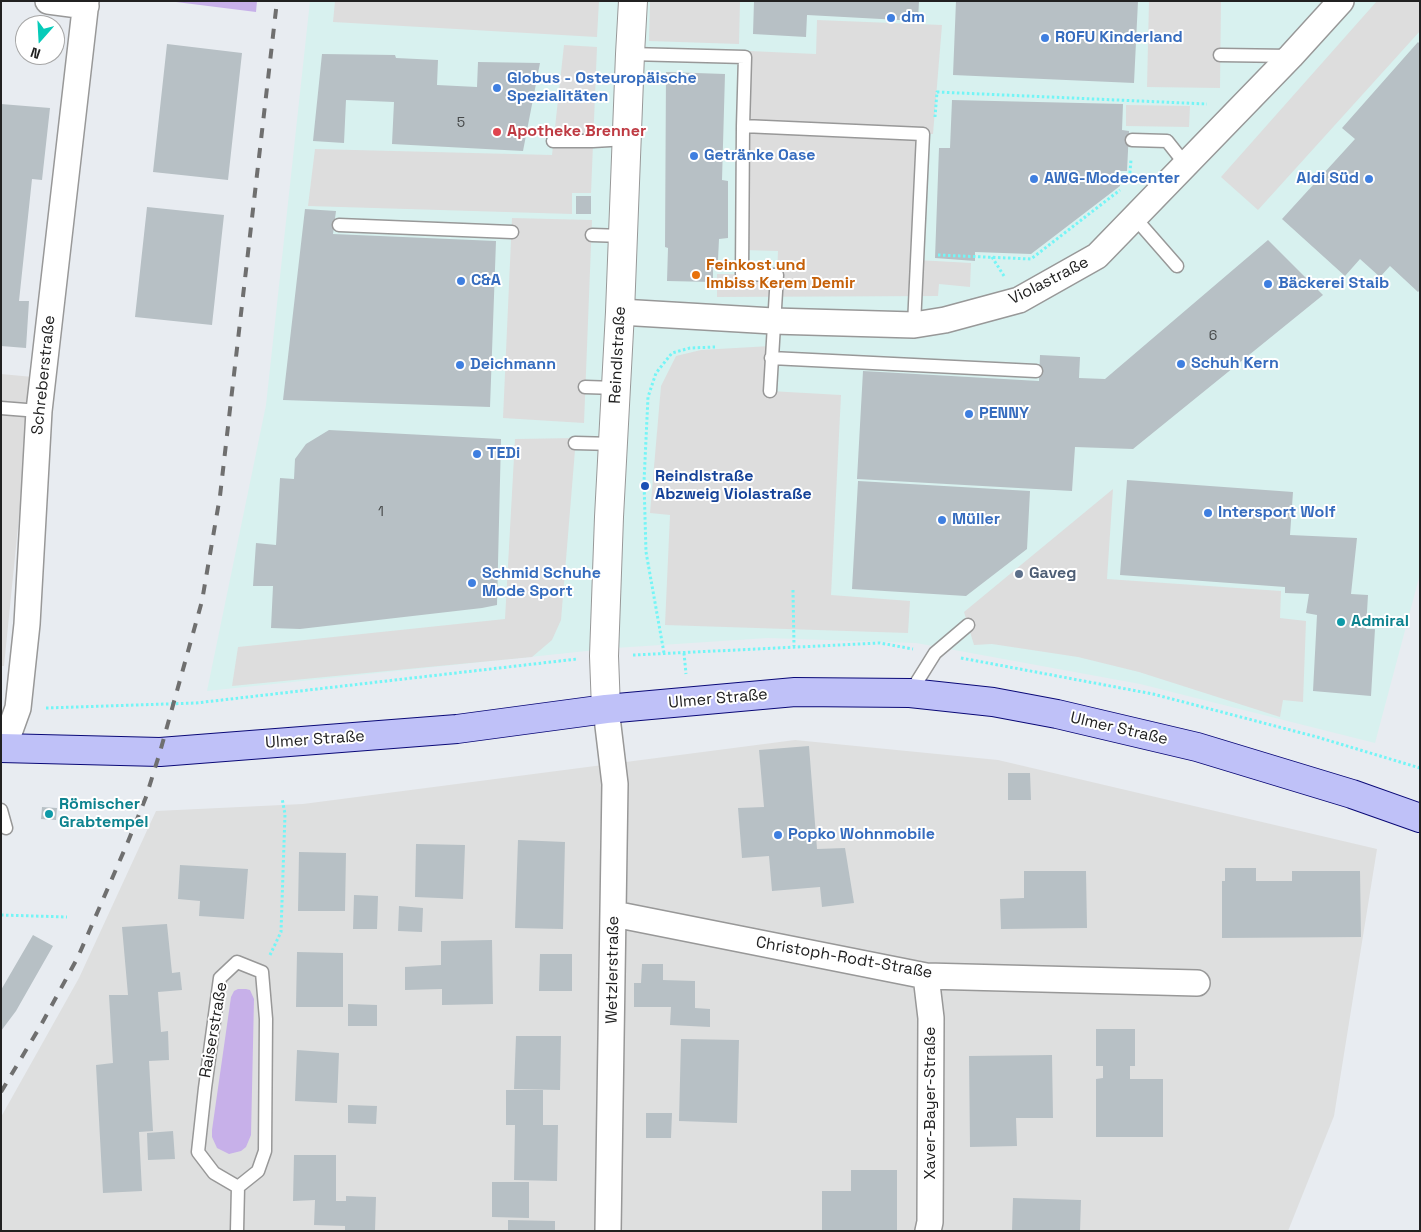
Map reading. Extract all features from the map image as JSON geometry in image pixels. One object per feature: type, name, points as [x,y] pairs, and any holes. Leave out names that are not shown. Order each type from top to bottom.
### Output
[{"type":"main road","name":"Ulmer Straße","points":[[2,748],[160,752],[457,729],[606,710],[795,692],[910,693],[993,702],[1057,714],[1197,747],[1352,794],[1420,818]]},
{"type":"street","points":[[48,1],[86,4]]},
{"type":"street","name":"Reindlstraße","points":[[606,710],[604,656],[608,517],[614,444],[633,1]]},
{"type":"street","name":"Violastraße","points":[[620,312],[773,321],[914,325],[945,320],[1018,300],[1097,256],[1234,116],[1341,1]]},
{"type":"street","name":"Schreberstraße","points":[[2,748],[18,708],[26,624],[39,411],[86,4]]},
{"type":"street","name":"Wetzlerstraße","points":[[606,710],[615,784],[608,1231]]},
{"type":"street","name":"Christoph-Rodt-Straße","points":[[614,914],[926,976],[1197,983]]},
{"type":"street","name":"Xaver-Bayer-Straße","points":[[926,976],[931,1018],[930,1222],[928,1231]]},
{"type":"lane","points":[[630,54],[745,57],[742,274],[777,275],[770,391]]},
{"type":"lane","points":[[1220,55],[1291,56]]},
{"type":"lane","points":[[743,126],[922,134],[914,325]]},
{"type":"lane","points":[[553,141],[593,141],[627,138]]},
{"type":"lane","points":[[1132,140],[1167,141],[1186,165]]},
{"type":"lane","points":[[1135,218],[1177,266]]},
{"type":"lane","points":[[339,225],[512,232]]},
{"type":"lane","points":[[592,235],[623,236]]},
{"type":"lane","points":[[771,358],[1036,371]]},
{"type":"lane","points":[[585,387],[616,388]]},
{"type":"lane","points":[[1,408],[39,411]]},
{"type":"lane","points":[[575,443],[614,444]]},
{"type":"lane","points":[[910,693],[935,653],[968,625]]},
{"type":"lane","points":[[1,810],[6,828]]},
{"type":"lane","name":"Raiserstraße","points":[[238,1187],[214,1173],[198,1152],[205,1088],[220,978],[237,962],[262,972]]},
{"type":"lane","points":[[237,1231],[238,1187],[258,1171],[265,1151],[266,1019],[262,972]]},
{"type":"path","points":[[922,134],[933,134],[936,92],[1218,104],[1234,116]]},
{"type":"path","points":[[917,254],[1031,259],[1130,183],[1132,140]]},
{"type":"path","points":[[793,590],[794,646]]},
{"type":"path","points":[[18,708],[196,703],[604,656]]},
{"type":"path","points":[[1359,750],[1420,768]]},
{"type":"path","points":[[262,972],[281,932],[285,814],[282,798]]},
{"type":"path","points":[[1,916],[67,917]]},
{"type":"shaded area","points":[[168,1],[257,1],[256,12]]},
{"type":"shaded area","points":[[310,1],[1420,1],[1420,574],[1375,743],[1140,684],[916,643],[768,638],[615,648],[207,691],[266,405]]},
{"type":"shaded area","points":[[335,1],[599,1],[597,37],[333,22]]},
{"type":"shaded area","points":[[650,1],[740,1],[739,44],[649,41]]},
{"type":"shaded area","points":[[1149,1],[1221,1],[1220,88],[1147,87]]},
{"type":"shaded area","points":[[1377,1],[1420,1],[1420,31],[1258,210],[1221,177]]},
{"type":"shaded area","points":[[817,20],[942,25],[933,134],[923,134],[917,260],[971,263],[970,287],[939,284],[938,296],[717,297],[717,274],[777,275],[778,251],[743,250],[749,51],[816,54]]},
{"type":"shaded area","points":[[564,45],[597,47],[591,193],[572,193],[572,214],[308,206],[315,149],[552,155]]},
{"type":"shaded area","points":[[1126,105],[1190,106],[1189,127],[1126,126]]},
{"type":"shaded area","points":[[512,218],[592,220],[584,423],[503,418]]},
{"type":"shaded area","points":[[771,346],[770,391],[841,395],[831,595],[910,601],[908,633],[665,625],[670,515],[650,513],[661,386],[676,356],[701,350]]},
{"type":"shaded area","points":[[1,374],[33,377],[4,666],[1,666]]},
{"type":"shaded area","points":[[576,438],[561,620],[552,640],[532,657],[232,686],[238,647],[505,619],[515,439]]},
{"type":"shaded area","points":[[1113,489],[1107,579],[1281,591],[1280,618],[1306,621],[1303,702],[1283,700],[1280,717],[1139,672],[1078,657],[992,644],[974,645],[964,612]]},
{"type":"shaded area","points":[[795,740],[998,760],[1377,849],[1334,1116],[1288,1231],[1,1231],[1,1117],[79,978],[156,811],[303,804]]},
{"type":"shaded area","points":[[238,989],[250,990],[254,999],[251,1135],[246,1147],[241,1151],[229,1154],[217,1148],[212,1137],[212,1130],[231,997],[234,991]]},
{"type":"building","name":"dm","points":[[754,1],[919,1],[918,21],[807,15],[806,37],[753,34]]},
{"type":"building","name":"ROFU Kinderland","points":[[956,1],[1138,1],[1134,83],[953,75]]},
{"type":"building","name":"Aldi Süd","points":[[1418,42],[1420,44],[1420,290],[1418,292],[1390,266],[1380,277],[1360,259],[1345,276],[1282,219],[1355,139],[1342,128]]},
{"type":"building","points":[[167,44],[242,53],[228,180],[153,172]]},
{"type":"building","points":[[322,54],[395,55],[396,58],[438,60],[437,85],[477,87],[478,62],[540,63],[523,151],[392,144],[394,102],[346,100],[344,143],[313,141]]},
{"type":"building","points":[[666,72],[725,74],[722,180],[728,181],[728,238],[719,239],[718,260],[713,260],[713,282],[667,281],[668,248],[665,247]]},
{"type":"building","name":"AWG-Modecenter","points":[[952,100],[1123,104],[1122,130],[1129,131],[1127,171],[1120,171],[1120,186],[1031,254],[975,252],[975,261],[935,258],[939,148],[950,148]]},
{"type":"building","points":[[1,104],[50,108],[42,180],[32,179],[19,301],[29,301],[26,348],[1,346]]},
{"type":"building","points":[[576,196],[591,196],[591,214],[576,214]]},
{"type":"building","points":[[147,207],[224,215],[212,325],[135,317]]},
{"type":"building","points":[[305,209],[336,211],[333,234],[496,241],[490,407],[283,400]]},
{"type":"building","points":[[1268,240],[1323,295],[1133,449],[1075,447],[1072,491],[857,479],[863,371],[1039,381],[1040,355],[1080,357],[1079,378],[1105,379]]},
{"type":"building","points":[[329,430],[501,439],[497,605],[300,629],[271,628],[273,586],[253,586],[256,543],[276,545],[280,478],[294,479],[295,459],[306,444]]},
{"type":"building","name":"Intersport Wolf","points":[[1127,480],[1293,492],[1290,535],[1357,538],[1351,594],[1368,595],[1366,629],[1375,629],[1371,696],[1313,691],[1317,615],[1306,613],[1309,594],[1285,593],[1285,587],[1120,575]]},
{"type":"building","name":"Müller","points":[[858,481],[1030,491],[1027,549],[966,596],[852,589]]},
{"type":"building","points":[[809,746],[817,849],[845,848],[854,903],[822,907],[820,887],[772,891],[769,856],[742,858],[738,808],[764,807],[759,750]]},
{"type":"building","points":[[1008,773],[1030,773],[1031,800],[1008,800]]},
{"type":"building","name":"Römischer Grabtempel","points":[[42,807],[57,808],[56,820],[41,819]]},
{"type":"building","points":[[518,840],[565,842],[563,929],[515,928]]},
{"type":"building","points":[[416,844],[465,845],[463,899],[415,897]]},
{"type":"building","points":[[299,852],[346,853],[345,911],[298,911]]},
{"type":"building","points":[[180,865],[248,869],[244,919],[199,916],[200,901],[178,899]]},
{"type":"building","points":[[1225,868],[1256,868],[1256,881],[1292,881],[1292,871],[1360,871],[1361,937],[1222,938],[1222,881],[1225,881]]},
{"type":"building","points":[[1024,871],[1086,871],[1087,928],[1001,929],[1000,899],[1024,898]]},
{"type":"building","points":[[354,895],[378,896],[377,929],[353,929]]},
{"type":"building","points":[[399,906],[423,908],[422,932],[398,931]]},
{"type":"building","points":[[167,924],[172,973],[180,972],[182,990],[158,992],[161,1032],[168,1031],[169,1060],[149,1061],[153,1131],[139,1132],[142,1191],[103,1193],[96,1065],[113,1063],[109,995],[128,995],[122,927]]},
{"type":"building","points":[[33,935],[53,946],[16,1011],[1,1031],[1,990]]},
{"type":"building","points":[[492,940],[493,1004],[442,1005],[442,989],[405,990],[405,967],[441,965],[441,941]]},
{"type":"building","points":[[297,952],[343,953],[343,1007],[296,1007]]},
{"type":"building","points":[[540,954],[572,954],[572,991],[539,991]]},
{"type":"building","points":[[642,964],[663,964],[663,980],[695,981],[695,1008],[710,1009],[710,1027],[670,1025],[671,1007],[634,1007],[634,983],[641,983]]},
{"type":"building","points":[[348,1004],[377,1005],[377,1026],[348,1026]]},
{"type":"building","points":[[1096,1029],[1135,1029],[1135,1066],[1130,1066],[1130,1079],[1163,1079],[1163,1137],[1096,1137],[1096,1079],[1103,1078],[1103,1066],[1096,1066]]},
{"type":"building","points":[[516,1036],[561,1036],[560,1090],[514,1089]]},
{"type":"building","points":[[681,1039],[739,1040],[737,1123],[679,1121]]},
{"type":"building","points":[[297,1050],[339,1053],[337,1103],[295,1101]]},
{"type":"building","points":[[1052,1055],[1053,1118],[1016,1118],[1017,1146],[970,1147],[969,1056]]},
{"type":"building","points":[[506,1090],[543,1090],[543,1125],[558,1125],[557,1181],[514,1180],[515,1125],[506,1125]]},
{"type":"building","points":[[348,1105],[377,1106],[376,1124],[348,1123]]},
{"type":"building","points":[[646,1113],[672,1113],[671,1138],[646,1138]]},
{"type":"building","points":[[173,1131],[175,1159],[148,1160],[147,1133]]},
{"type":"building","points":[[294,1155],[336,1155],[336,1201],[346,1201],[346,1196],[376,1197],[375,1231],[345,1231],[345,1226],[314,1225],[315,1200],[293,1201]]},
{"type":"building","points":[[851,1170],[897,1170],[897,1231],[822,1231],[822,1191],[851,1191]]},
{"type":"building","points":[[492,1182],[529,1182],[529,1218],[492,1217]]},
{"type":"building","points":[[1013,1198],[1081,1200],[1080,1231],[1012,1231]]},
{"type":"building","points":[[508,1220],[555,1221],[555,1231],[508,1231]]},
{"type":"railway","points":[[1,1092],[41,1025],[78,957],[127,844],[146,797],[160,752],[202,601],[220,496],[277,1]]},
{"type":"place","name":"dm","points":[[891,18]]},
{"type":"place","name":"ROFU Kinderland","points":[[1045,38]]},
{"type":"place","name":"Globus - Osteuropäische Spezialitäten","points":[[497,88]]},
{"type":"place","name":"Apotheke Brenner","points":[[497,132]]},
{"type":"place","name":"Getränke Oase","points":[[694,156]]},
{"type":"place","name":"AWG-Modecenter","points":[[1034,179]]},
{"type":"place","name":"Aldi Süd","points":[[1369,179]]},
{"type":"place","name":"Feinkost und Imbiss Kerem Demir","points":[[696,275]]},
{"type":"place","name":"C&A","points":[[461,281]]},
{"type":"place","name":"Bäckerei Staib","points":[[1268,284]]},
{"type":"place","name":"Schuh Kern","points":[[1181,364]]},
{"type":"place","name":"Deichmann","points":[[460,365]]},
{"type":"place","name":"PENNY","points":[[969,414]]},
{"type":"place","name":"TEDi","points":[[477,454]]},
{"type":"place","name":"Reindlstraße Abzweig Violastraße","points":[[645,486]]},
{"type":"place","name":"Intersport Wolf","points":[[1208,513]]},
{"type":"place","name":"Müller","points":[[942,520]]},
{"type":"place","name":"Gaveg","points":[[1019,574]]},
{"type":"place","name":"Schmid Schuhe Mode Sport","points":[[472,583]]},
{"type":"place","name":"Admiral","points":[[1341,622]]},
{"type":"place","name":"Römischer Grabtempel","points":[[49,814]]},
{"type":"place","name":"Popko Wohnmobile","points":[[778,835]]}]
